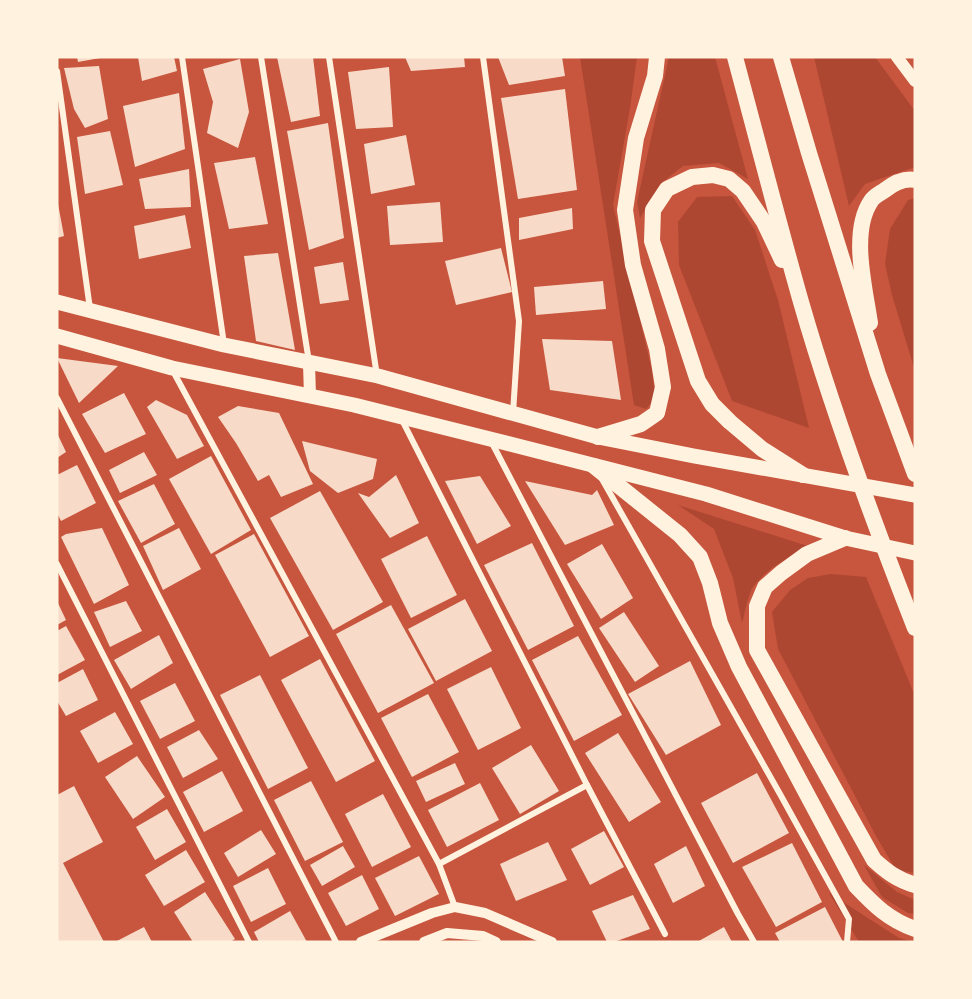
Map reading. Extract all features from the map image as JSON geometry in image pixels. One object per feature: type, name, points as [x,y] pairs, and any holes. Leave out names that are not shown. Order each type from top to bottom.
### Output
[{"type":"highway","points":[[598,436],[641,424],[657,413],[663,387],[657,349],[633,265],[625,210],[636,138],[655,76],[657,57]]},
{"type":"highway","points":[[735,57],[801,303],[872,518],[915,628]]},
{"type":"highway","points":[[781,57],[878,374],[915,474]]},
{"type":"highway","points":[[789,57],[809,153]]},
{"type":"highway","points":[[801,303],[764,222],[743,191],[729,179],[713,175],[692,177],[667,189],[653,210],[652,242],[698,381],[712,404],[730,422],[762,449],[803,475]]},
{"type":"highway","points":[[878,374],[860,250],[862,221],[872,200],[893,184],[910,179],[915,180]]},
{"type":"highway","points":[[594,466],[680,534],[700,557],[710,583],[720,623],[739,666],[856,886],[876,907],[899,924],[915,929]]},
{"type":"highway","points":[[845,538],[807,554],[765,587],[758,606],[757,650],[874,860],[888,873],[915,885]]},
{"type":"main road","points":[[897,57],[915,81]]},
{"type":"main road","points":[[57,302],[224,345],[378,376],[598,436],[694,456],[915,495]]},
{"type":"main road","points":[[57,336],[172,368],[354,405],[490,439],[706,495],[845,538],[915,554]]},
{"type":"main road","points":[[309,363],[310,396]]},
{"type":"street","points":[[182,57],[224,345]]},
{"type":"street","points":[[261,57],[309,363]]},
{"type":"street","points":[[329,57],[378,376]]},
{"type":"street","points":[[483,57],[519,321],[513,413]]},
{"type":"street","points":[[57,71],[91,312]]},
{"type":"street","points":[[172,368],[439,864],[455,907]]},
{"type":"street","points":[[57,398],[336,942]]},
{"type":"street","points":[[400,417],[665,934]]},
{"type":"street","points":[[490,439],[732,904],[754,942]]},
{"type":"street","points":[[594,466],[849,919],[847,942]]},
{"type":"street","points":[[57,564],[249,942]]},
{"type":"street","points":[[439,864],[587,785]]},
{"type":"street","points":[[361,942],[432,913],[455,907],[485,913],[552,942]]},
{"type":"street","points":[[424,942],[447,933],[483,936],[496,942]]},
{"type":"shaded area","points":[[580,57],[637,57],[613,205],[652,371],[655,398],[646,409],[634,405]]},
{"type":"shaded area","points":[[669,57],[715,57],[748,179],[719,163],[683,166],[660,184],[640,218],[637,202]]},
{"type":"shaded area","points":[[814,57],[875,57],[915,111],[915,167],[865,184],[849,206]]},
{"type":"shaded area","points":[[732,196],[755,230],[778,300],[809,428],[732,401],[679,265],[678,222],[697,197]]},
{"type":"shaded area","points":[[915,198],[915,371],[885,264],[890,229],[908,200]]},
{"type":"shaded area","points":[[678,505],[811,547],[780,563],[759,580],[751,590],[742,623],[733,578],[714,529]]},
{"type":"shaded area","points":[[831,574],[866,577],[915,696],[915,873],[896,870],[778,649],[772,612],[790,590],[808,578]]},
{"type":"shaded area","points":[[864,865],[897,892],[915,900],[915,914],[908,913],[882,897]]},
{"type":"shaded area","points":[[829,893],[899,938],[915,942],[859,942]]},
{"type":"building","points":[[77,57],[100,57],[100,58],[78,62]]},
{"type":"building","points":[[138,57],[174,57],[177,71],[142,81]]},
{"type":"building","points":[[277,57],[313,57],[320,116],[291,122]]},
{"type":"building","points":[[405,57],[464,57],[465,67],[411,71]]},
{"type":"building","points":[[498,57],[562,57],[565,76],[509,85]]},
{"type":"building","points":[[240,59],[249,112],[238,148],[207,133],[213,102],[203,69]]},
{"type":"building","points":[[99,66],[108,119],[85,128],[74,109],[64,68]]},
{"type":"building","points":[[389,67],[393,127],[356,129],[348,72]]},
{"type":"building","points":[[565,89],[577,190],[518,199],[501,98]]},
{"type":"building","points":[[179,93],[185,149],[135,167],[123,106]]},
{"type":"building","points":[[328,123],[344,238],[309,250],[287,131]]},
{"type":"building","points":[[110,131],[123,185],[85,194],[77,137]]},
{"type":"building","points":[[406,135],[415,185],[371,194],[364,144]]},
{"type":"building","points":[[255,157],[268,224],[229,229],[214,163]]},
{"type":"building","points":[[189,169],[191,207],[145,209],[139,179]]},
{"type":"building","points":[[440,202],[443,242],[390,245],[387,206]]},
{"type":"building","points":[[57,204],[64,236],[57,238]]},
{"type":"building","points":[[572,208],[573,229],[519,240],[519,218]]},
{"type":"building","points":[[185,215],[191,248],[139,259],[134,226]]},
{"type":"building","points":[[501,248],[512,292],[456,305],[445,261]]},
{"type":"building","points":[[278,253],[295,350],[256,341],[244,256]]},
{"type":"building","points":[[343,262],[349,300],[320,304],[314,267]]},
{"type":"building","points":[[603,281],[606,309],[536,315],[534,287]]},
{"type":"building","points":[[542,339],[612,341],[621,400],[550,390]]},
{"type":"building","points":[[57,358],[118,366],[79,403]]},
{"type":"building","points":[[124,393],[146,434],[105,453],[82,414]]},
{"type":"building","points":[[156,400],[187,415],[204,446],[177,459],[147,407]]},
{"type":"building","points":[[238,406],[279,413],[313,484],[281,497],[269,475],[258,481],[218,417]]},
{"type":"building","points":[[57,433],[66,452],[57,458]]},
{"type":"building","points":[[302,441],[377,459],[373,479],[338,493],[310,471]]},
{"type":"building","points":[[144,452],[157,475],[120,493],[109,470]]},
{"type":"building","points":[[211,456],[251,530],[211,554],[169,479]]},
{"type":"building","points":[[77,465],[96,503],[61,521],[57,513],[57,475]]},
{"type":"building","points":[[396,475],[419,523],[390,538],[358,493],[369,497]]},
{"type":"building","points":[[480,476],[511,526],[477,544],[445,481]]},
{"type":"building","points":[[525,481],[592,495],[597,490],[614,525],[565,545]]},
{"type":"building","points":[[154,484],[175,524],[141,543],[118,501]]},
{"type":"building","points":[[320,491],[383,602],[333,630],[270,518]]},
{"type":"building","points":[[102,528],[129,585],[94,604],[61,537],[66,534]]},
{"type":"building","points":[[179,528],[201,569],[163,590],[143,546]]},
{"type":"building","points":[[254,534],[309,636],[270,657],[215,555]]},
{"type":"building","points":[[427,536],[457,595],[411,618],[381,559]]},
{"type":"building","points":[[532,543],[574,626],[528,650],[484,565]]},
{"type":"building","points":[[602,544],[633,598],[601,619],[567,564]]},
{"type":"building","points":[[465,599],[492,651],[436,681],[408,629]]},
{"type":"building","points":[[57,601],[66,620],[57,625]]},
{"type":"building","points":[[126,601],[142,631],[110,647],[94,612]]},
{"type":"building","points":[[391,605],[434,683],[378,713],[336,634]]},
{"type":"building","points":[[624,612],[659,666],[635,682],[599,628]]},
{"type":"building","points":[[66,626],[85,660],[57,675],[57,631]]},
{"type":"building","points":[[159,635],[173,663],[131,689],[114,660]]},
{"type":"building","points":[[578,636],[622,715],[574,741],[532,660]]},
{"type":"building","points":[[320,659],[375,761],[336,782],[281,680]]},
{"type":"building","points":[[690,661],[721,725],[666,755],[628,694]]},
{"type":"building","points":[[491,667],[521,728],[478,750],[447,689]]},
{"type":"building","points":[[83,669],[98,700],[66,716],[57,701],[57,683]]},
{"type":"building","points":[[260,675],[308,768],[268,789],[220,695]]},
{"type":"building","points":[[175,683],[195,721],[160,739],[140,701]]},
{"type":"building","points":[[428,694],[459,752],[412,777],[381,718]]},
{"type":"building","points":[[115,712],[133,744],[98,763],[80,731]]},
{"type":"building","points":[[199,730],[218,759],[183,778],[167,747]]},
{"type":"building","points":[[618,733],[661,802],[629,822],[585,753]]},
{"type":"building","points":[[531,745],[559,791],[520,814],[492,768]]},
{"type":"building","points":[[137,756],[165,797],[133,819],[105,777]]},
{"type":"building","points":[[455,763],[465,784],[426,802],[416,781]]},
{"type":"building","points":[[222,771],[243,811],[204,832],[183,792]]},
{"type":"building","points":[[757,773],[789,833],[733,863],[701,803]]},
{"type":"building","points":[[311,781],[343,842],[305,861],[274,800]]},
{"type":"building","points":[[480,783],[499,820],[447,847],[428,810]]},
{"type":"building","points":[[74,786],[103,842],[63,863],[104,942],[57,942],[57,795]]},
{"type":"building","points":[[383,794],[411,847],[372,867],[345,814]]},
{"type":"building","points":[[167,809],[186,842],[155,860],[136,827]]},
{"type":"building","points":[[261,830],[276,854],[238,877],[224,853]]},
{"type":"building","points":[[604,831],[624,867],[590,885],[571,849]]},
{"type":"building","points":[[548,842],[567,880],[516,901],[500,864]]},
{"type":"building","points":[[792,843],[822,902],[776,927],[742,867]]},
{"type":"building","points":[[343,846],[355,867],[322,886],[310,865]]},
{"type":"building","points":[[686,846],[705,886],[673,903],[654,864]]},
{"type":"building","points":[[186,850],[205,882],[164,906],[145,875]]},
{"type":"building","points":[[419,856],[439,894],[395,916],[375,878]]},
{"type":"building","points":[[268,868],[286,904],[251,922],[233,886]]},
{"type":"building","points":[[362,875],[379,909],[346,926],[328,893]]},
{"type":"building","points":[[205,892],[235,939],[230,942],[193,942],[174,912]]},
{"type":"building","points":[[633,895],[650,929],[614,942],[607,942],[592,911]]},
{"type":"building","points":[[825,907],[843,942],[780,942],[775,933]]},
{"type":"building","points":[[290,911],[307,942],[259,942],[254,932]]},
{"type":"building","points":[[144,927],[152,942],[115,942]]},
{"type":"building","points":[[724,927],[732,942],[697,942]]}]
